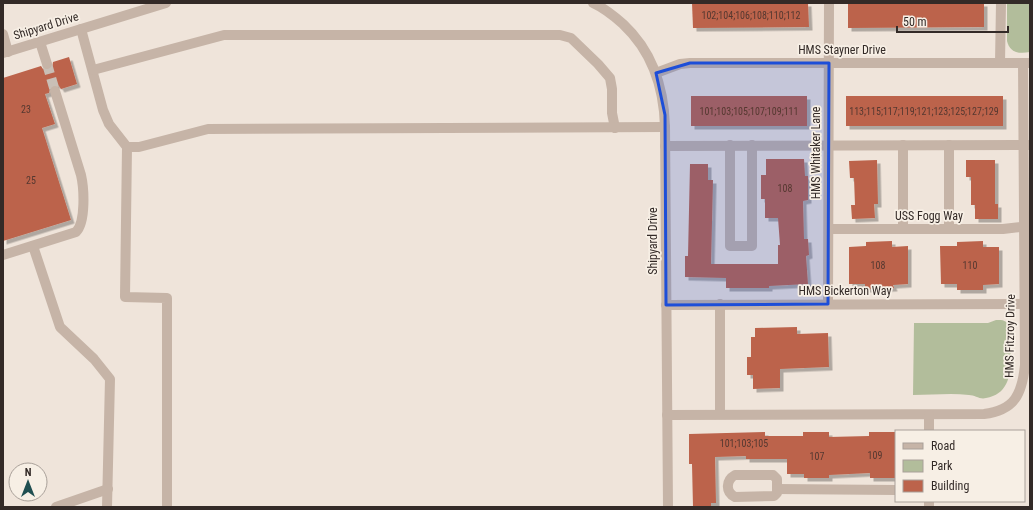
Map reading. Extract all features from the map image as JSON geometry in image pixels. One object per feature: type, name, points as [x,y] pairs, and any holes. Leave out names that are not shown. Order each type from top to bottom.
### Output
[{"type":"street","name":"Shipyard Drive","points":[[6,53],[163,3]]},
{"type":"street","name":"Shipyard Drive","points":[[593,3],[600,6],[630,30],[644,48],[652,62],[662,94],[665,127],[668,507]]},
{"type":"street","name":"HMS Whitaker Lane","points":[[828,304],[829,3]]},
{"type":"street","points":[[1000,63],[1001,3]]},
{"type":"street","points":[[81,29],[109,124],[127,147],[125,297],[166,298],[167,507]]},
{"type":"street","points":[[3,34],[6,53]]},
{"type":"street","points":[[93,70],[224,35],[560,35],[571,38],[610,78],[612,88],[612,113],[615,128]]},
{"type":"street","points":[[40,42],[47,64]]},
{"type":"street","name":"HMS Stayner Drive","points":[[656,73],[680,64],[690,63],[1027,63]]},
{"type":"street","name":"HMS Fitzroy Drive","points":[[667,415],[984,414],[995,413],[1007,407],[1016,398],[1021,389],[1025,365],[1024,304],[1027,226],[1027,63]]},
{"type":"street","points":[[3,254],[76,232],[81,225],[83,188],[81,175],[55,91]]},
{"type":"street","points":[[127,147],[140,147],[208,129],[665,127]]},
{"type":"street","points":[[730,145],[730,246],[752,246],[752,145]]},
{"type":"street","points":[[902,145],[902,229]]},
{"type":"street","points":[[949,145],[949,229]]},
{"type":"street","points":[[665,146],[1027,145]]},
{"type":"street","name":"USS Fogg Way","points":[[829,229],[1003,229],[1027,226]]},
{"type":"street","points":[[33,246],[60,328],[94,359],[110,379],[107,507]]},
{"type":"street","points":[[720,304],[720,414]]},
{"type":"street","name":"HMS Bickerton Way","points":[[666,305],[1024,304]]},
{"type":"street","points":[[929,415],[929,430]]},
{"type":"street","points":[[736,475],[773,475],[777,479],[777,489],[777,493],[774,496],[735,497],[728,490],[728,482],[730,478],[736,475]]},
{"type":"street","points":[[56,507],[108,489]]},
{"type":"street","points":[[777,489],[895,490]]},
{"type":"highlighted area","points":[[690,63],[829,63],[828,304],[666,305],[665,115],[656,73]]},
{"type":"green space","points":[[1007,3],[1030,3],[1030,52],[1019,53],[1010,48],[1008,45]]},
{"type":"green space","points":[[996,320],[1004,321],[1009,327],[1011,359],[1008,380],[1004,388],[997,394],[984,398],[962,394],[913,395],[914,323],[988,323]]},
{"type":"building","points":[[692,3],[808,3],[809,27],[693,28]]},
{"type":"building","points":[[848,3],[984,3],[984,27],[848,28]]},
{"type":"building","points":[[69,57],[77,84],[61,89],[56,85],[50,87],[49,93],[45,94],[55,124],[42,128],[71,220],[3,241],[3,78],[41,66],[43,69],[49,70],[52,68],[53,62]]},
{"type":"building","points":[[691,96],[807,96],[807,126],[691,126]]},
{"type":"building","points":[[846,96],[1003,96],[1003,126],[846,126]]},
{"type":"building","points":[[766,159],[804,159],[805,176],[808,176],[808,200],[803,201],[804,239],[808,239],[809,255],[806,256],[808,284],[769,286],[769,288],[726,288],[726,278],[685,277],[685,256],[688,256],[690,164],[708,164],[708,180],[713,180],[711,264],[778,264],[778,245],[780,245],[778,218],[765,218],[765,199],[761,199],[761,175],[766,175]]},
{"type":"building","points":[[877,160],[878,204],[874,204],[875,218],[852,219],[851,205],[855,205],[854,178],[850,178],[849,161]]},
{"type":"building","points":[[966,160],[995,160],[995,204],[998,204],[998,219],[975,219],[975,205],[971,205],[971,177],[966,177]]},
{"type":"building","points":[[892,241],[892,247],[908,246],[908,284],[893,285],[894,288],[865,289],[865,284],[849,284],[849,247],[866,246],[866,242]]},
{"type":"building","points":[[983,241],[983,247],[999,247],[999,284],[983,285],[983,290],[957,290],[957,284],[941,284],[940,246],[957,246],[957,242]]},
{"type":"building","points":[[797,327],[797,334],[828,333],[829,367],[780,369],[780,388],[753,389],[753,375],[747,375],[747,357],[751,357],[751,337],[755,337],[755,328]]},
{"type":"building","points":[[765,432],[765,436],[803,436],[803,432],[829,432],[829,437],[869,436],[869,432],[895,432],[895,478],[870,478],[870,473],[829,475],[829,478],[804,478],[804,474],[787,474],[787,459],[746,459],[746,456],[715,457],[716,503],[711,503],[711,507],[693,507],[692,464],[689,464],[689,434]]},
{"type":"tunnel","points":[[47,64],[55,91]]}]
